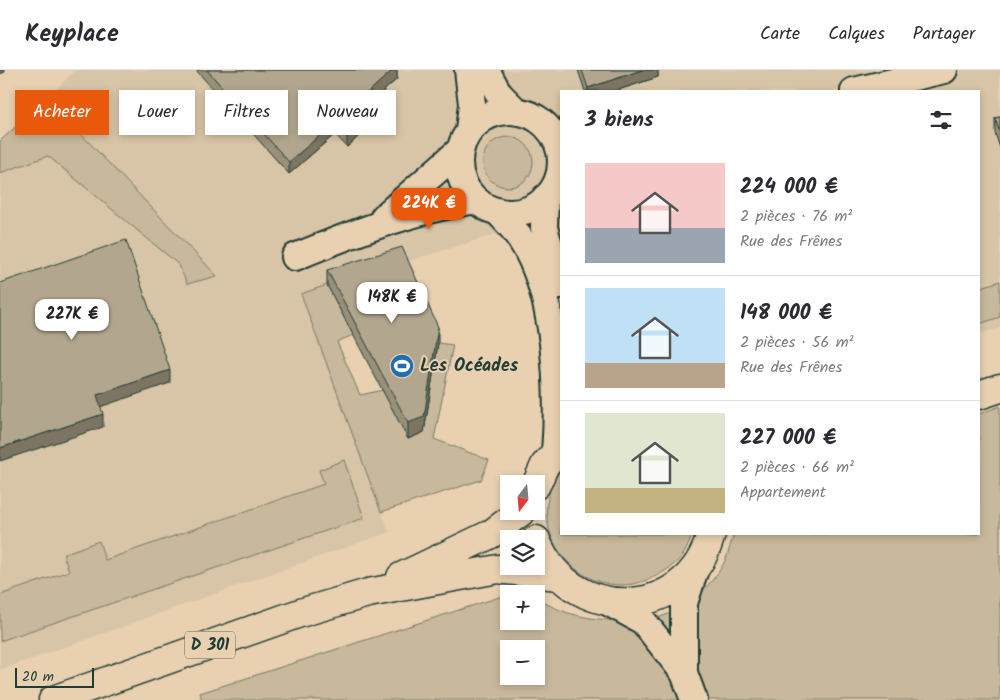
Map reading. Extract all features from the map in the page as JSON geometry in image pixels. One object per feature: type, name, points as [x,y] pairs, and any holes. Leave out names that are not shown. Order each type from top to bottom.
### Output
[{"type":"main road","points":[[980,395],[1000,388]]},
{"type":"main road","points":[[540,475],[558,449]]},
{"type":"main road","name":"D 301","points":[[368,593],[491,534],[510,520]]},
{"type":"main road","points":[[545,559],[558,576],[579,592],[606,601],[630,603],[652,598],[678,585],[696,566],[711,535]]},
{"type":"main road","name":"D 301","points":[[52,700],[300,613],[368,593],[498,569],[558,576]]},
{"type":"street","points":[[468,70],[472,104],[459,162],[462,179],[519,236],[532,260],[542,286],[557,386],[558,449]]},
{"type":"street","points":[[486,70],[499,94],[517,112]]},
{"type":"street","points":[[858,90],[944,70]]},
{"type":"street","points":[[373,225],[404,201],[465,140],[476,123],[491,114],[504,111],[529,115],[553,129],[560,152],[560,165],[544,228],[560,282]]},
{"type":"street","points":[[295,257],[373,225],[414,212],[486,205],[524,210],[554,185]]},
{"type":"street","points":[[684,673],[684,603],[696,566]]},
{"type":"street","points":[[606,601],[643,621],[684,673],[694,700]]},
{"type":"shaded area","points":[[76,70],[1000,70],[1000,328],[980,334],[980,90],[560,90],[560,220],[558,215],[301,294],[389,532],[0,670],[0,141],[15,127],[15,135],[109,135],[109,90],[55,90]]},
{"type":"shaded area","points":[[15,127],[15,135],[82,135],[217,276],[187,284],[179,265],[48,156],[0,173],[0,141]]},
{"type":"shaded area","points":[[508,137],[518,139],[526,144],[531,152],[533,162],[531,172],[526,180],[518,185],[508,187],[498,185],[490,180],[485,172],[483,162],[485,152],[490,144],[498,139]]},
{"type":"shaded area","points":[[1000,281],[1000,317],[980,324],[980,288]]},
{"type":"shaded area","points":[[327,285],[353,335],[337,342],[360,395],[383,390],[408,438],[424,432],[438,343],[453,345],[434,439],[489,460],[481,480],[381,512],[301,294]]},
{"type":"shaded area","points":[[1000,406],[1000,700],[202,700],[200,693],[500,597],[500,630],[545,630],[545,603],[582,617],[631,621],[656,618],[680,608],[692,600],[720,570],[726,559],[734,535],[980,535],[980,414]]},
{"type":"shaded area","points":[[344,460],[364,518],[0,641],[0,595],[69,571],[63,554],[99,541],[105,560],[324,484],[319,470]]},
{"type":"shaded area","points":[[560,471],[560,535],[693,535],[683,555],[660,574],[631,584],[606,583],[584,575],[566,560],[553,540],[547,517],[549,493]]},
{"type":"building","points":[[207,70],[393,70],[371,90],[298,90],[298,135],[320,135],[289,162],[265,135],[288,135],[288,90],[225,90]]},
{"type":"building","points":[[582,70],[642,70],[588,88]]},
{"type":"building","points":[[1000,117],[1000,133],[995,118]]},
{"type":"building","points":[[126,240],[170,370],[97,395],[103,414],[0,448],[0,283]]},
{"type":"building","name":"Les Océades","points":[[402,247],[438,327],[424,417],[408,423],[327,270]]},
{"type":"place","name":"Les Océades","points":[[402,366]]}]
